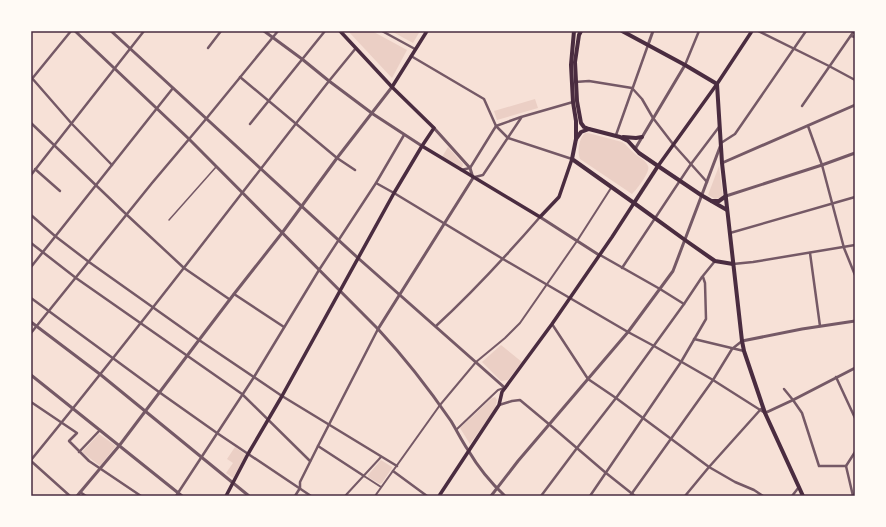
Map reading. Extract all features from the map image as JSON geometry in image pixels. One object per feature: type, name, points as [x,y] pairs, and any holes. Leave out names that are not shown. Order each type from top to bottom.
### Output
[{"type":"main road","points":[[226,496],[394,193],[434,128],[392,87],[340,31]]},
{"type":"main road","points":[[392,87],[427,31]]},
{"type":"main road","points":[[422,146],[540,217],[559,198],[572,159],[576,139],[574,82],[571,59],[574,31]]},
{"type":"main road","points":[[574,82],[579,35],[581,31]]},
{"type":"main road","points":[[622,31],[717,84]]},
{"type":"main road","points":[[439,496],[499,405],[502,392],[600,255],[658,166],[717,84],[752,31]]},
{"type":"main road","points":[[717,84],[720,145],[744,351],[762,408],[803,496]]},
{"type":"main road","points":[[575,101],[581,123],[584,127],[618,136],[633,138],[642,137]]},
{"type":"main road","points":[[576,139],[581,132],[589,129]]},
{"type":"main road","points":[[618,136],[628,141],[635,149],[658,166],[701,195],[727,210]]},
{"type":"main road","points":[[572,159],[715,261],[733,264]]},
{"type":"main road","points":[[712,201],[719,201],[726,196]]},
{"type":"street","points":[[70,31],[31,79],[112,165]]},
{"type":"street","points":[[75,31],[189,139],[378,329],[401,354],[440,405],[468,451],[496,488],[505,496]]},
{"type":"street","points":[[111,31],[261,168],[338,241],[505,388]]},
{"type":"street","points":[[31,175],[144,31]]},
{"type":"street","points":[[208,48],[221,31]]},
{"type":"street","points":[[264,31],[373,114],[422,146]]},
{"type":"street","points":[[31,333],[278,31]]},
{"type":"street","points":[[250,124],[325,31]]},
{"type":"street","points":[[382,31],[416,50]]},
{"type":"street","points":[[618,136],[632,88],[653,31]]},
{"type":"street","points":[[635,149],[685,65],[699,31]]},
{"type":"street","points":[[758,31],[855,80]]},
{"type":"street","points":[[491,496],[496,488],[628,332],[673,271],[720,145],[735,134],[806,31]]},
{"type":"street","points":[[802,106],[854,31]]},
{"type":"street","points":[[851,36],[855,37]]},
{"type":"street","points":[[70,496],[31,460],[154,308],[261,168],[356,48]]},
{"type":"street","points":[[412,56],[484,99],[496,126],[508,138],[572,159]]},
{"type":"street","points":[[240,77],[337,158],[355,170]]},
{"type":"street","points":[[574,82],[589,81],[632,88],[642,99],[653,118],[673,144],[707,182]]},
{"type":"street","points":[[77,496],[119,446],[229,299],[282,233],[337,158],[373,114],[392,87]]},
{"type":"street","points":[[31,267],[173,88]]},
{"type":"street","points":[[461,170],[470,168],[496,126],[575,101]]},
{"type":"street","points":[[722,163],[855,105]]},
{"type":"street","points":[[295,496],[300,488],[300,482],[310,461],[378,329],[474,178],[482,175],[521,117]]},
{"type":"street","points":[[31,123],[184,268],[229,299]]},
{"type":"street","points":[[808,126],[822,165],[844,248],[855,275]]},
{"type":"street","points":[[622,268],[691,164],[719,127]]},
{"type":"street","points":[[434,128],[470,168],[474,178]]},
{"type":"street","points":[[177,494],[254,377],[319,270],[376,183],[404,135]]},
{"type":"street","points":[[726,196],[855,153]]},
{"type":"street","points":[[35,169],[60,190]]},
{"type":"street","points":[[376,183],[569,298],[762,408],[685,496]]},
{"type":"street","points":[[375,496],[440,405],[476,362],[505,338],[520,323],[612,187]]},
{"type":"street","points":[[730,233],[855,197]]},
{"type":"street","points":[[31,215],[89,262],[199,340],[282,396],[396,466]]},
{"type":"street","points":[[436,326],[503,259],[540,217],[600,255],[684,304]]},
{"type":"street","points":[[31,243],[76,278],[242,394],[310,461]]},
{"type":"street","points":[[733,264],[844,248],[855,245]]},
{"type":"street","points":[[810,253],[820,326]]},
{"type":"street","points":[[541,496],[576,448],[616,398],[715,261]]},
{"type":"street","points":[[590,496],[681,362],[706,319],[705,283],[702,277]]},
{"type":"street","points":[[234,294],[284,327]]},
{"type":"street","points":[[31,298],[159,392],[311,496]]},
{"type":"street","points":[[631,495],[713,380],[732,349],[742,341],[855,321]]},
{"type":"street","points":[[31,322],[101,375],[249,496]]},
{"type":"street","points":[[552,324],[588,379],[643,417],[709,467],[763,496]]},
{"type":"street","points":[[694,339],[744,351]]},
{"type":"street","points":[[765,413],[855,368]]},
{"type":"street","points":[[31,375],[177,494],[182,496]]},
{"type":"street","points":[[836,377],[855,418]]},
{"type":"street","points":[[456,429],[498,390],[505,388]]},
{"type":"street","points":[[784,389],[802,413],[819,466],[846,466]]},
{"type":"street","points":[[499,405],[520,400],[631,495],[635,496]]},
{"type":"street","points":[[31,402],[77,433],[69,441],[89,461],[141,496]]},
{"type":"street","points":[[79,452],[100,430]]},
{"type":"street","points":[[318,446],[382,487]]},
{"type":"street","points":[[853,496],[846,466],[855,452]]},
{"type":"street","points":[[345,496],[381,457]]},
{"type":"street","points":[[393,472],[427,496]]},
{"type":"street","points":[[792,496],[799,487]]},
{"type":"street","points":[[80,492],[86,496]]},
{"type":"lane","points":[[169,220],[216,167]]},
{"type":"shaded area","points":[[348,31],[372,31],[407,50],[392,78]]},
{"type":"shaded area","points":[[391,31],[420,31],[413,43]]},
{"type":"shaded area","points":[[535,99],[538,108],[497,120],[494,111]]},
{"type":"shaded area","points":[[585,133],[622,142],[644,160],[648,166],[646,176],[632,194],[580,159],[579,145],[581,138]]},
{"type":"shaded area","points":[[448,147],[463,164],[462,168],[442,157]]},
{"type":"shaded area","points":[[719,166],[723,197],[715,199],[708,195]]},
{"type":"shaded area","points":[[501,345],[522,362],[508,380],[501,381],[482,362]]},
{"type":"shaded area","points":[[495,397],[497,400],[495,409],[470,444],[460,428],[492,398]]},
{"type":"shaded area","points":[[99,434],[116,446],[100,466],[82,452]]},
{"type":"shaded area","points":[[235,447],[246,455],[233,478],[226,473],[233,463],[227,459]]},
{"type":"shaded area","points":[[381,460],[392,468],[380,484],[368,477],[368,475]]}]
